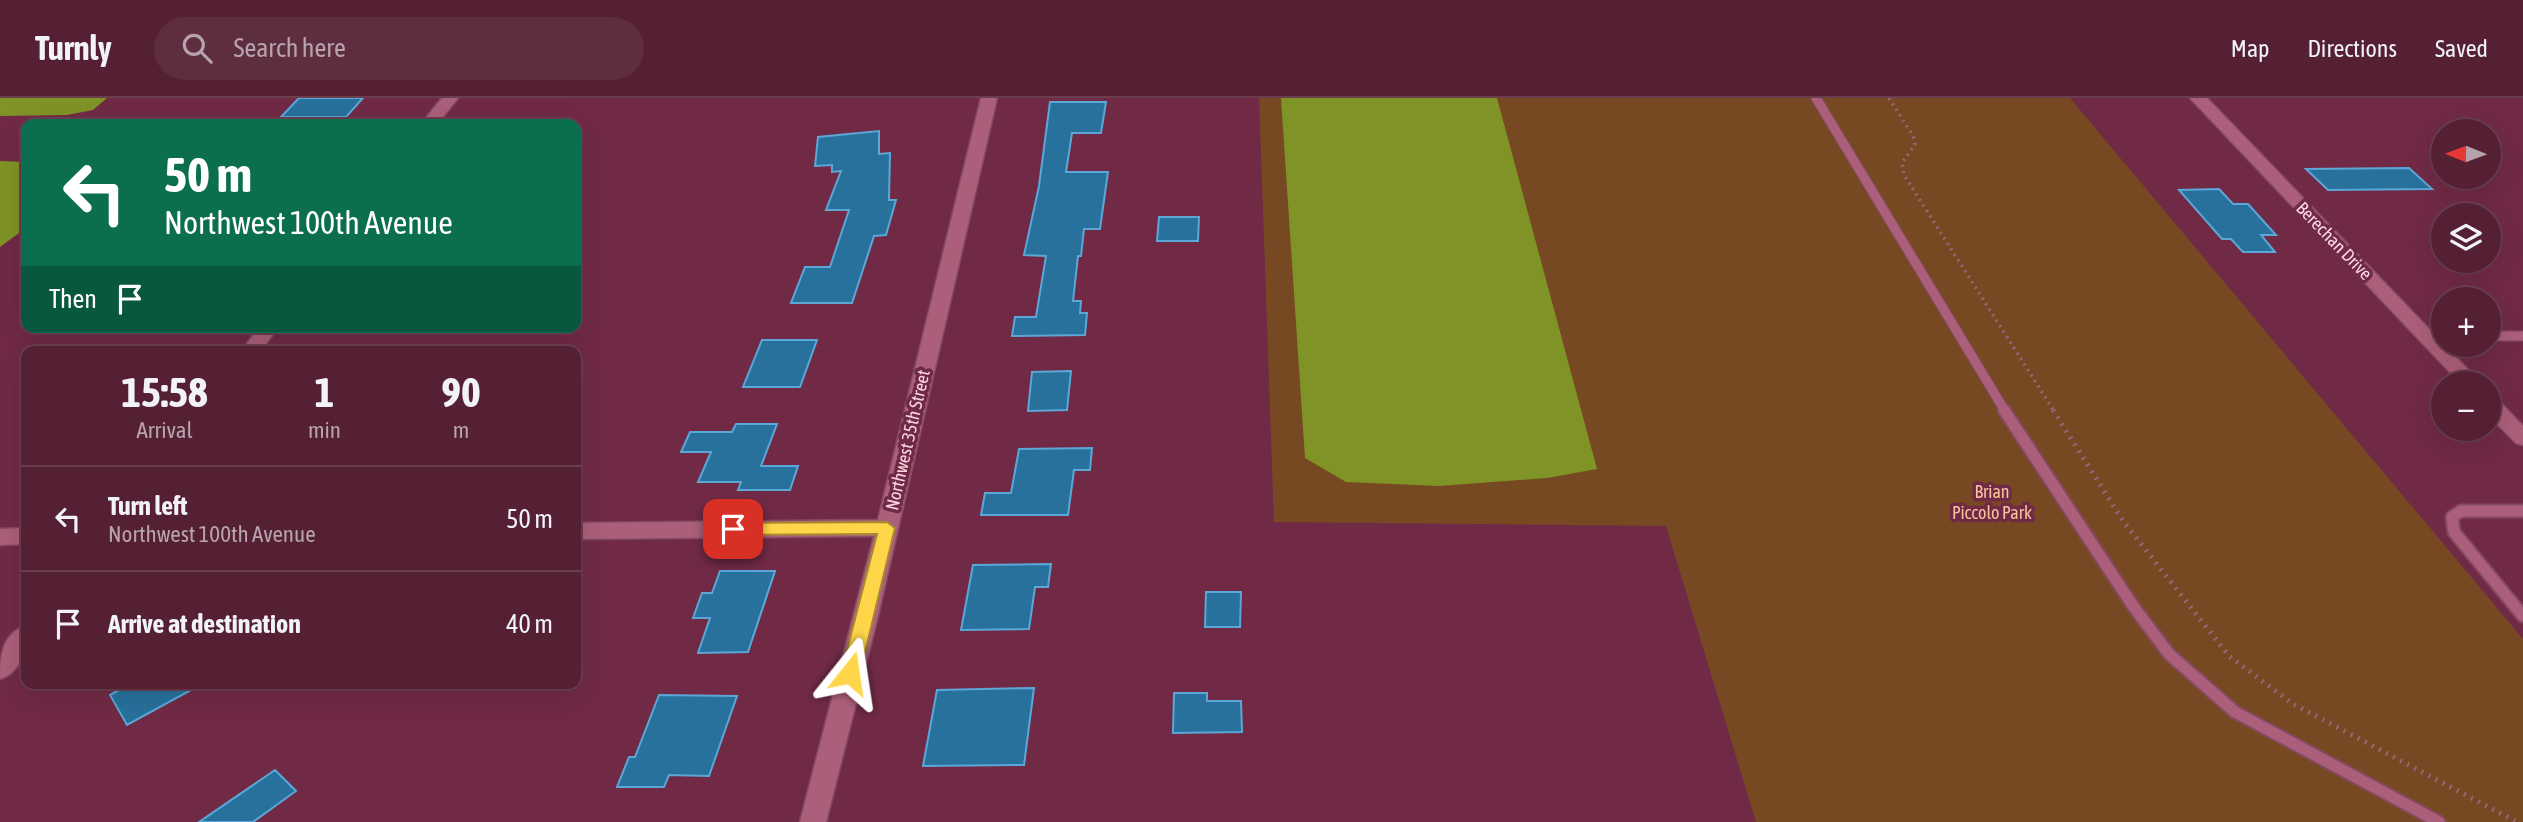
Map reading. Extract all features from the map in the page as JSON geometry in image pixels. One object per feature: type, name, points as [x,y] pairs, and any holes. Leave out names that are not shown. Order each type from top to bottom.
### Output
[{"type":"street","points":[[433,119],[450,98]]},
{"type":"street","name":"Northwest 35th Street","points":[[813,822],[887,528],[989,98]]},
{"type":"street","name":"Berechan Drive","points":[[2198,98],[2431,333]]},
{"type":"street","name":"Berechan Drive","points":[[2451,357],[2462,371]]},
{"type":"street","points":[[2501,415],[2523,438]]},
{"type":"street","points":[[581,531],[887,528]]},
{"type":"street","points":[[0,537],[21,537]]},
{"type":"street","points":[[0,669],[21,642]]},
{"type":"lane","points":[[1816,98],[1986,383],[2133,606],[2169,654],[2235,712],[2439,822]]},
{"type":"lane","points":[[2501,336],[2523,336]]},
{"type":"lane","points":[[2523,510],[2461,510],[2452,517],[2454,533],[2523,616]]},
{"type":"path","points":[[1889,98],[1913,135],[1915,144],[1902,163],[1904,175],[2123,520],[2229,656],[2293,704],[2517,822]]},
{"type":"green space","name":"Brian Piccolo Park","points":[[1259,98],[2070,98],[2523,639],[2523,822],[1756,822],[1666,526],[1274,522]]},
{"type":"shaded area","points":[[0,98],[107,98],[93,110],[67,115],[0,116]]},
{"type":"shaded area","points":[[1281,98],[1497,98],[1597,469],[1547,478],[1439,486],[1346,482],[1305,458]]},
{"type":"shaded area","points":[[0,161],[21,162],[21,232],[0,247]]},
{"type":"building","points":[[299,98],[363,98],[346,117],[281,117]]},
{"type":"building","points":[[1050,102],[1106,102],[1101,133],[1072,133],[1066,172],[1108,172],[1100,229],[1084,229],[1081,256],[1078,256],[1073,301],[1081,301],[1080,313],[1087,313],[1085,335],[1012,336],[1015,317],[1036,317],[1046,256],[1024,255],[1039,186]]},
{"type":"building","points":[[879,131],[879,154],[890,153],[889,200],[896,200],[886,235],[874,236],[852,303],[791,303],[805,267],[830,267],[849,210],[826,210],[841,171],[832,172],[832,165],[815,166],[818,137]]},
{"type":"building","points":[[2409,168],[2432,189],[2328,190],[2306,169]]},
{"type":"building","points":[[2219,189],[2233,204],[2248,204],[2276,235],[2261,235],[2275,252],[2243,252],[2231,239],[2222,239],[2179,190]]},
{"type":"building","points":[[1159,217],[1199,217],[1198,241],[1157,241]]},
{"type":"building","points":[[762,340],[817,340],[800,387],[743,387]]},
{"type":"building","points":[[1071,371],[1067,410],[1028,411],[1032,372]]},
{"type":"building","points":[[736,424],[777,424],[761,466],[798,466],[790,490],[738,490],[741,482],[698,482],[711,452],[681,452],[690,432],[732,432]]},
{"type":"building","points":[[1092,448],[1090,470],[1074,470],[1068,515],[981,515],[985,493],[1011,493],[1019,449]]},
{"type":"building","points":[[1051,564],[1048,587],[1035,587],[1029,629],[961,630],[973,565]]},
{"type":"building","points":[[720,571],[775,571],[748,652],[698,653],[710,618],[693,618],[702,593],[712,593]]},
{"type":"building","points":[[1206,592],[1241,592],[1240,627],[1205,627]]},
{"type":"building","points":[[1034,688],[1024,765],[923,766],[937,690]]},
{"type":"building","points":[[121,689],[193,689],[127,725],[110,695]]},
{"type":"building","points":[[1174,693],[1207,693],[1207,701],[1241,701],[1242,732],[1173,733]]},
{"type":"building","points":[[659,695],[737,696],[709,776],[669,775],[664,787],[617,787],[629,757],[635,757]]},
{"type":"building","points":[[275,770],[296,791],[253,822],[199,822]]},
{"type":"route","points":[[733,529],[887,528],[850,673]]}]
